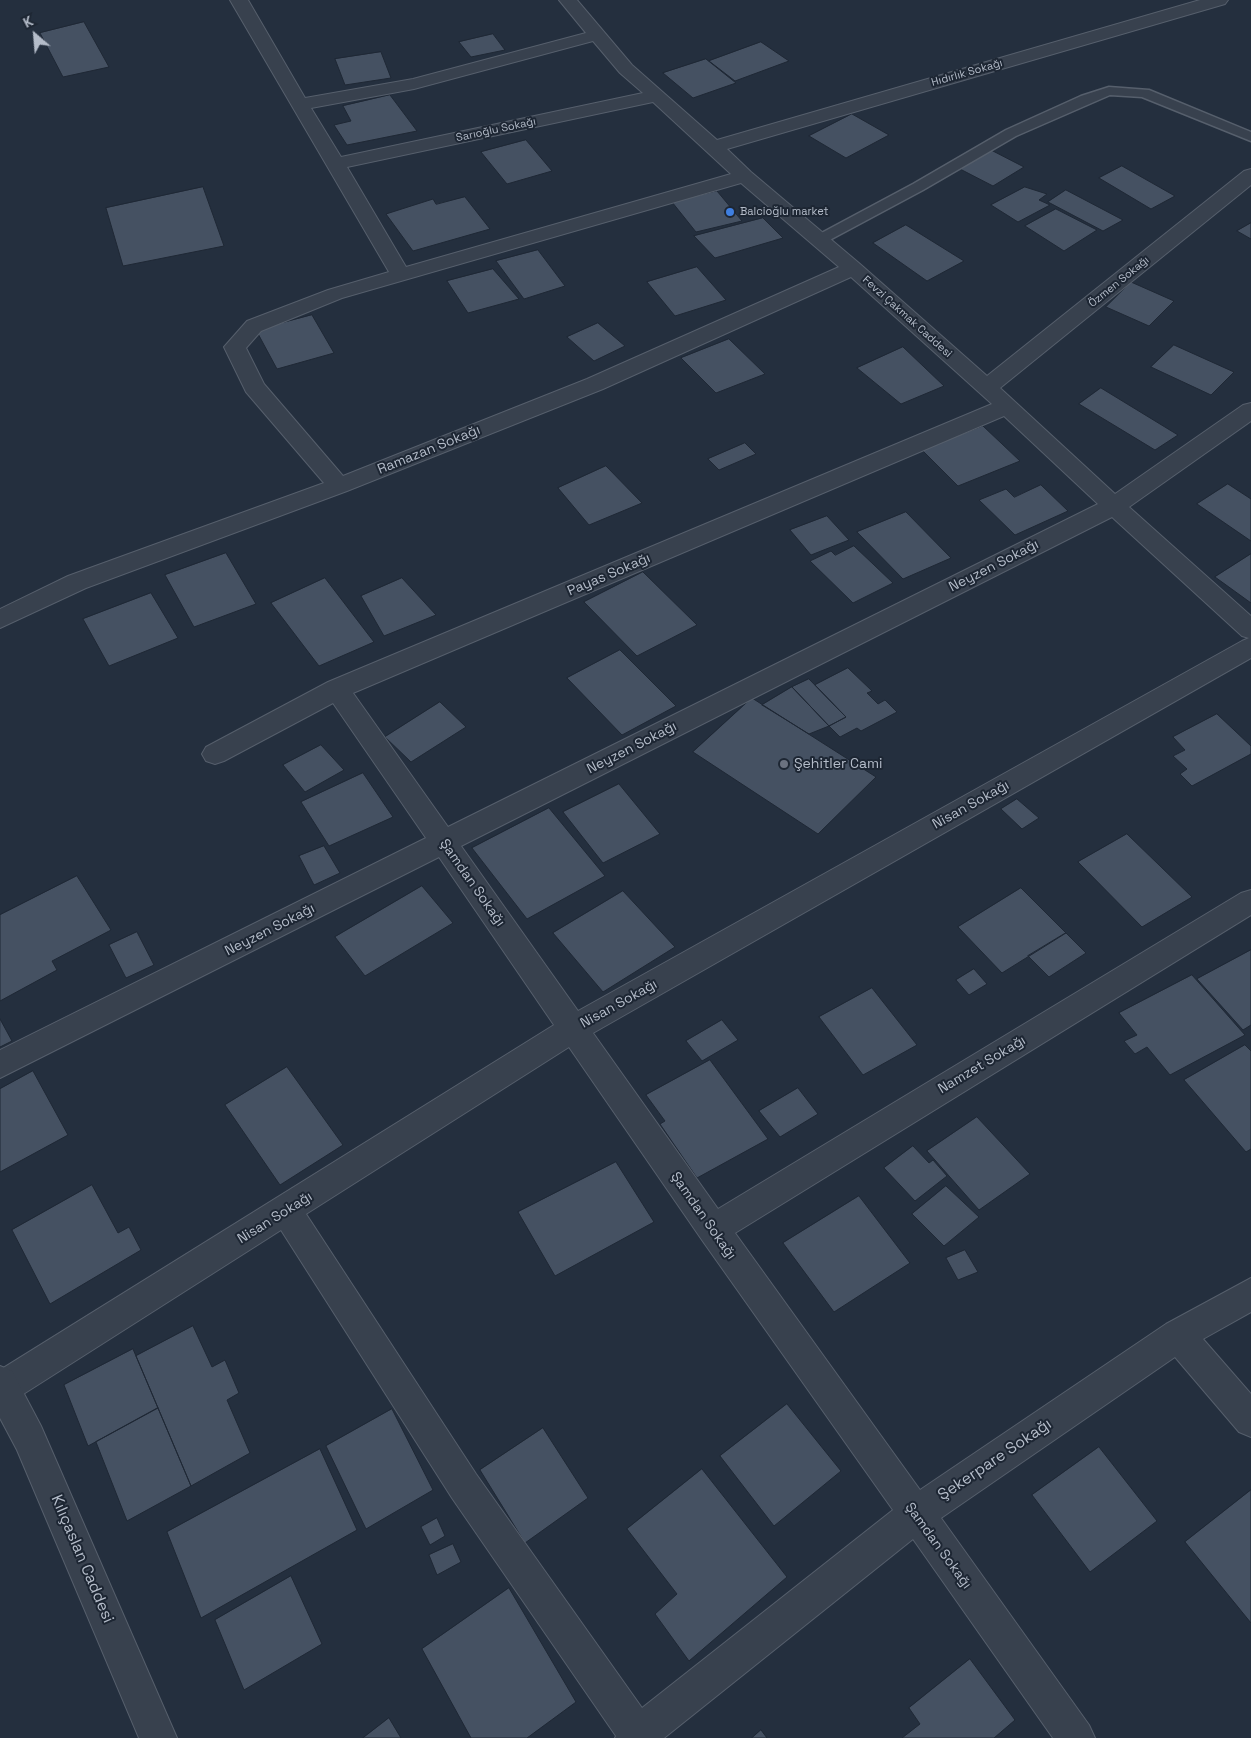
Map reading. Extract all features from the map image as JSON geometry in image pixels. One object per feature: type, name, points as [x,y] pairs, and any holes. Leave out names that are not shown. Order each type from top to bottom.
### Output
[{"type":"street","points":[[239,0],[302,104],[401,276]]},
{"type":"street","name":"Fevzi Çakmak Caddesi","points":[[568,0],[626,69],[744,176],[853,268],[1007,406],[1251,630]]},
{"type":"street","name":"Hıdırlık Sokağı","points":[[714,147],[1219,0]]},
{"type":"street","points":[[302,104],[414,84],[597,36]]},
{"type":"street","name":"Sarıoğlu Sokağı","points":[[336,164],[656,96]]},
{"type":"street","name":"Özmen Sokağı","points":[[986,388],[1251,175]]},
{"type":"street","points":[[339,486],[254,387],[235,347],[254,326],[335,294],[744,176]]},
{"type":"street","name":"Ramazan Sokağı","points":[[0,619],[77,582],[339,486],[595,384],[853,268]]},
{"type":"street","name":"Payas Sokağı","points":[[215,754],[337,689],[1007,406]]},
{"type":"street","name":"Neyzen Sokağı","points":[[0,1065],[1114,506],[1251,410]]},
{"type":"street","name":"Nisan Sokağı","points":[[1,1386],[573,1030],[1251,647]]},
{"type":"street","name":"Şamdan Sokağı","points":[[337,689],[713,1229],[1076,1738]]},
{"type":"street","name":"Namzet Sokağı","points":[[713,1229],[1251,901]]},
{"type":"street","points":[[286,1210],[464,1486],[636,1736]]},
{"type":"street","name":"Şekerpare Sokağı","points":[[636,1736],[915,1514],[1178,1335],[1251,1294]]},
{"type":"street","points":[[1178,1335],[1251,1420]]},
{"type":"street","name":"Kılıçaslan Caddesi","points":[[1,1386],[29,1438],[158,1738]]},
{"type":"lane","points":[[818,240],[1011,134],[1109,90],[1144,93],[1251,137]]},
{"type":"building","points":[[84,22],[109,67],[63,77],[40,33]]},
{"type":"building","points":[[493,34],[505,50],[471,57],[459,42]]},
{"type":"building","points":[[761,42],[789,61],[735,81],[709,61]]},
{"type":"building","points":[[381,52],[391,78],[345,85],[335,59]]},
{"type":"building","points":[[706,59],[736,83],[693,98],[663,73]]},
{"type":"building","points":[[390,95],[417,131],[347,145],[334,125],[351,121],[343,106]]},
{"type":"building","points":[[852,114],[889,135],[846,158],[809,136]]},
{"type":"building","points":[[526,140],[552,171],[507,184],[481,152]]},
{"type":"building","points":[[991,150],[1024,167],[993,186],[960,169]]},
{"type":"building","points":[[1122,166],[1175,196],[1151,209],[1099,178]]},
{"type":"building","points":[[203,187],[224,246],[123,266],[106,208]]},
{"type":"building","points":[[1025,187],[1047,194],[1039,200],[1050,205],[1018,222],[991,205]]},
{"type":"building","points":[[1066,190],[1123,220],[1103,231],[1048,202]]},
{"type":"building","points":[[717,191],[742,221],[696,232],[672,202]]},
{"type":"building","points":[[465,197],[490,229],[413,251],[386,214],[433,199],[436,204]]},
{"type":"building","points":[[1056,209],[1097,230],[1064,251],[1025,226]]},
{"type":"building","points":[[763,218],[783,238],[715,258],[694,236]]},
{"type":"building","points":[[1251,223],[1251,239],[1237,231]]},
{"type":"building","points":[[906,225],[964,261],[927,281],[873,243]]},
{"type":"building","points":[[538,250],[565,286],[524,299],[496,261]]},
{"type":"building","points":[[697,267],[726,300],[675,316],[647,282]]},
{"type":"building","points":[[493,269],[519,299],[468,313],[447,281]]},
{"type":"building","points":[[1131,282],[1174,301],[1149,326],[1106,307]]},
{"type":"building","points":[[312,315],[334,353],[277,369],[256,330]]},
{"type":"building","points":[[598,323],[625,346],[594,361],[567,337]]},
{"type":"building","points":[[729,339],[765,374],[716,393],[681,358]]},
{"type":"building","points":[[1174,345],[1234,372],[1211,395],[1151,367]]},
{"type":"building","points":[[903,347],[944,386],[901,404],[857,368]]},
{"type":"building","points":[[1101,388],[1178,435],[1155,450],[1079,404]]},
{"type":"building","points":[[983,426],[1020,461],[958,486],[922,450]]},
{"type":"building","points":[[745,443],[756,454],[719,470],[708,459]]},
{"type":"building","points":[[606,466],[642,503],[589,525],[558,488]]},
{"type":"building","points":[[1228,484],[1251,499],[1251,541],[1197,504]]},
{"type":"building","points":[[1041,485],[1068,511],[1015,535],[979,500],[1006,489],[1014,497]]},
{"type":"building","points":[[906,512],[951,558],[903,579],[857,532]]},
{"type":"building","points":[[827,516],[849,540],[811,555],[790,530]]},
{"type":"building","points":[[854,546],[893,583],[853,603],[810,561],[831,551],[835,555]]},
{"type":"building","points":[[226,553],[256,604],[194,627],[165,575]]},
{"type":"building","points":[[1251,554],[1251,603],[1215,577]]},
{"type":"building","points":[[643,572],[697,625],[637,656],[584,602]]},
{"type":"building","points":[[325,578],[374,642],[319,666],[271,603]]},
{"type":"building","points":[[402,578],[436,615],[384,636],[361,596]]},
{"type":"building","points":[[151,593],[178,638],[109,666],[83,619]]},
{"type":"building","points":[[620,650],[676,706],[622,735],[567,678]]},
{"type":"building","points":[[848,668],[872,691],[867,693],[878,704],[885,700],[897,712],[861,731],[857,728],[840,737],[829,726],[846,717],[815,685]]},
{"type":"building","points":[[809,679],[846,717],[829,726],[792,687]]},
{"type":"building","points":[[792,687],[829,726],[809,734],[762,705]]},
{"type":"building","name":"Şehitler Cami","points":[[752,698],[876,777],[818,834],[693,752]]},
{"type":"building","points":[[440,702],[466,727],[411,762],[385,737]]},
{"type":"building","points":[[1217,714],[1251,746],[1251,754],[1192,786],[1180,774],[1187,769],[1173,756],[1185,750],[1173,737]]},
{"type":"building","points":[[321,745],[344,770],[305,792],[283,765]]},
{"type":"building","points":[[363,773],[393,817],[329,846],[301,802]]},
{"type":"building","points":[[619,784],[660,834],[603,863],[563,812]]},
{"type":"building","points":[[1017,799],[1039,818],[1022,829],[1001,809]]},
{"type":"building","points":[[549,808],[605,876],[527,919],[472,848]]},
{"type":"building","points":[[1127,834],[1192,897],[1142,927],[1078,862]]},
{"type":"building","points":[[324,846],[340,873],[314,885],[299,856]]},
{"type":"building","points":[[77,876],[111,930],[52,961],[57,970],[0,1001],[0,915]]},
{"type":"building","points":[[422,886],[453,923],[365,976],[335,937]]},
{"type":"building","points":[[1021,888],[1066,933],[1002,973],[958,927]]},
{"type":"building","points":[[623,891],[675,947],[603,992],[553,933]]},
{"type":"building","points":[[137,932],[154,965],[126,978],[109,945]]},
{"type":"building","points":[[1066,933],[1086,953],[1049,977],[1028,956]]},
{"type":"building","points":[[1251,950],[1251,1025],[1243,1030],[1197,979]]},
{"type":"building","points":[[974,969],[987,984],[969,995],[956,980]]},
{"type":"building","points":[[1192,975],[1245,1035],[1170,1075],[1147,1047],[1135,1054],[1124,1041],[1137,1035],[1119,1013]]},
{"type":"building","points":[[872,988],[917,1045],[863,1075],[819,1017]]},
{"type":"building","points":[[0,1019],[12,1041],[0,1047]]},
{"type":"building","points":[[722,1020],[738,1040],[702,1061],[686,1041]]},
{"type":"building","points":[[1245,1045],[1251,1051],[1251,1149],[1246,1152],[1184,1080]]},
{"type":"building","points":[[710,1060],[768,1139],[697,1178],[660,1124],[665,1121],[646,1095]]},
{"type":"building","points":[[287,1067],[343,1145],[280,1185],[225,1105]]},
{"type":"building","points":[[33,1071],[68,1135],[0,1172],[0,1089]]},
{"type":"building","points":[[798,1088],[818,1114],[780,1137],[759,1111]]},
{"type":"building","points":[[977,1117],[1030,1174],[979,1210],[927,1151]]},
{"type":"building","points":[[913,1146],[929,1163],[933,1160],[947,1176],[915,1201],[884,1168]]},
{"type":"building","points":[[616,1162],[654,1222],[555,1276],[518,1212]]},
{"type":"building","points":[[92,1185],[118,1233],[129,1227],[141,1250],[50,1304],[12,1230]]},
{"type":"building","points":[[946,1186],[979,1217],[944,1246],[912,1214]]},
{"type":"building","points":[[859,1196],[910,1263],[834,1312],[783,1243]]},
{"type":"building","points":[[965,1250],[978,1272],[958,1280],[946,1258]]},
{"type":"building","points":[[193,1326],[212,1367],[225,1360],[239,1393],[227,1400],[250,1453],[191,1486],[136,1356]]},
{"type":"building","points":[[133,1349],[158,1408],[88,1446],[64,1385]]},
{"type":"building","points":[[787,1404],[841,1471],[774,1526],[720,1456]]},
{"type":"building","points":[[158,1408],[191,1486],[127,1521],[96,1442]]},
{"type":"building","points":[[392,1409],[433,1490],[366,1529],[326,1446]]},
{"type":"building","points":[[543,1428],[588,1498],[525,1543],[480,1470]]},
{"type":"building","points":[[1099,1447],[1157,1521],[1090,1572],[1032,1495]]},
{"type":"building","points":[[320,1449],[357,1530],[201,1618],[167,1532]]},
{"type":"building","points":[[702,1469],[787,1577],[689,1661],[655,1614],[677,1594],[627,1529]]},
{"type":"building","points":[[1251,1490],[1251,1623],[1185,1542]]},
{"type":"building","points":[[437,1518],[445,1536],[430,1545],[421,1527]]},
{"type":"building","points":[[453,1544],[461,1562],[437,1575],[429,1555]]},
{"type":"building","points":[[291,1576],[322,1644],[244,1690],[215,1620]]},
{"type":"building","points":[[509,1588],[576,1702],[527,1738],[471,1738],[422,1649]]},
{"type":"building","points":[[970,1659],[1015,1720],[994,1738],[902,1738],[920,1724],[909,1708]]},
{"type":"building","points":[[389,1718],[401,1738],[363,1738]]},
{"type":"building","points":[[761,1730],[767,1738],[752,1738]]},
{"type":"place","name":"Balcioğlu market","points":[[730,212]]},
{"type":"place","name":"Şehitler Cami","points":[[784,764]]}]
